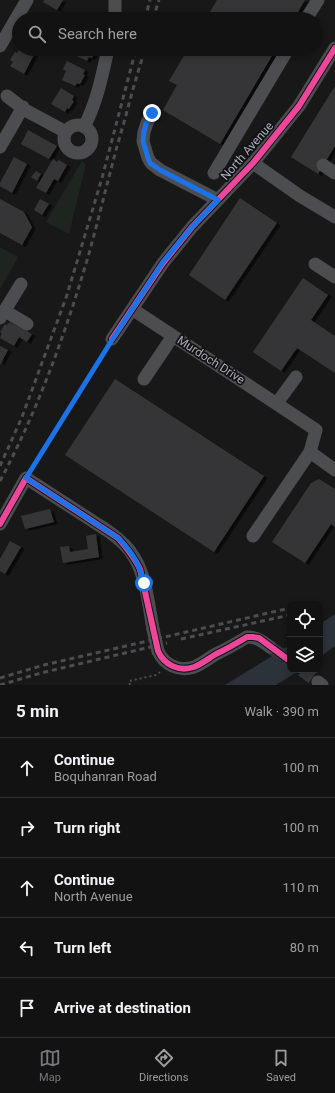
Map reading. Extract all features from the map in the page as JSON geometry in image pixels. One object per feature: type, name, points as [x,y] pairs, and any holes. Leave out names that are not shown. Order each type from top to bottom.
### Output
[{"type":"street","points":[[20,12],[27,0]]},
{"type":"street","points":[[115,0],[115,12]]},
{"type":"street","points":[[310,12],[318,0]]},
{"type":"street","points":[[0,46],[12,26]]},
{"type":"street","name":"North Avenue","points":[[112,340],[163,262],[192,227],[253,163],[299,106],[335,49]]},
{"type":"street","points":[[84,127],[92,112],[106,56]]},
{"type":"street","points":[[214,173],[284,56]]},
{"type":"street","points":[[7,96],[23,108],[66,132]]},
{"type":"street","points":[[0,147],[23,108]]},
{"type":"street","points":[[152,113],[146,124],[143,141],[150,163],[160,170],[218,200]]},
{"type":"street","points":[[76,126],[84,127],[90,132],[92,142],[90,147],[81,153],[75,153],[69,150],[64,138],[66,132],[70,128],[76,126]]},
{"type":"street","points":[[253,163],[300,196],[334,215]]},
{"type":"street","points":[[323,165],[335,173]]},
{"type":"street","points":[[315,264],[335,277]]},
{"type":"street","points":[[21,284],[2,314],[27,324]]},
{"type":"street","name":"Murdoch Drive","points":[[132,309],[316,430],[310,452]]},
{"type":"street","points":[[144,379],[173,336]]},
{"type":"street","points":[[277,403],[296,377]]},
{"type":"street","points":[[253,536],[310,452],[335,470]]},
{"type":"street","points":[[0,524],[26,478],[118,538],[127,547],[140,569],[158,651],[161,657],[169,665],[176,668],[185,669],[195,666],[247,637],[259,638],[270,647]]},
{"type":"path","points":[[26,478],[112,340]]},
{"type":"path","points":[[130,685],[129,681],[156,675]]},
{"type":"shaded area","points":[[82,161],[86,164],[69,234],[46,222]]},
{"type":"shaded area","points":[[0,247],[18,257],[0,289]]},
{"type":"shaded area","points":[[335,614],[335,646],[323,655],[323,637],[323,622]]},
{"type":"shaded area","points":[[287,647],[287,673],[295,673],[276,685],[225,685]]},
{"type":"building","points":[[44,0],[63,0],[57,10],[43,2]]},
{"type":"building","points":[[217,0],[305,0],[298,12],[210,12]]},
{"type":"building","points":[[12,56],[33,56],[24,74],[10,66],[13,62],[10,60]]},
{"type":"building","points":[[77,56],[93,56],[92,58],[89,57],[87,61]]},
{"type":"building","points":[[184,56],[272,56],[220,144],[163,110],[177,85],[169,81]]},
{"type":"building","points":[[67,61],[85,70],[83,74],[85,75],[80,84],[77,83],[75,86],[62,80],[66,71],[63,69]]},
{"type":"building","points":[[335,86],[335,146],[318,174],[291,157]]},
{"type":"building","points":[[61,88],[74,96],[72,100],[74,101],[65,112],[51,104]]},
{"type":"building","points":[[28,130],[57,146],[49,159],[21,144]]},
{"type":"building","points":[[14,157],[27,164],[12,193],[0,186],[0,183]]},
{"type":"building","points":[[53,159],[57,162],[59,160],[67,165],[58,181],[54,179],[46,193],[36,188]]},
{"type":"building","points":[[36,171],[41,174],[37,181],[31,177]]},
{"type":"building","points":[[240,198],[277,223],[225,300],[189,275]]},
{"type":"building","points":[[0,199],[24,212],[32,227],[22,245],[0,233]]},
{"type":"building","points":[[40,199],[49,204],[42,215],[34,210]]},
{"type":"building","points":[[303,278],[328,295],[311,320],[335,336],[335,373],[297,348],[281,371],[253,352]]},
{"type":"building","points":[[10,322],[32,334],[27,342],[19,337],[14,346],[0,338],[2,333],[0,332],[5,324],[7,325]]},
{"type":"building","points":[[0,346],[8,350],[0,365]]},
{"type":"building","points":[[115,379],[264,476],[214,552],[65,455]]},
{"type":"building","points":[[319,479],[335,489],[335,527],[331,524],[305,563],[272,542],[311,483]]},
{"type":"building","points":[[50,509],[54,522],[25,529],[21,516]]},
{"type":"building","points":[[96,534],[99,557],[63,563],[60,547],[69,546],[70,552],[88,549],[86,536]]},
{"type":"building","points":[[10,541],[21,547],[5,574],[0,571],[0,559]]},
{"type":"tunnel","points":[[270,647],[287,659]]},
{"type":"tunnel","points":[[306,673],[318,682]]},
{"type":"railway","points":[[147,12],[150,0]]},
{"type":"railway","points":[[155,12],[159,0]]},
{"type":"railway","points":[[0,466],[22,417],[67,295],[102,178],[134,56]]},
{"type":"railway","points":[[0,481],[40,397],[62,339],[90,250],[143,56]]},
{"type":"railway","points":[[0,678],[44,665],[287,609]]},
{"type":"railway","points":[[181,639],[287,616]]},
{"type":"railway","points":[[0,685],[41,673],[167,643]]},
{"type":"cycle path","points":[[112,339],[163,263],[192,227],[253,163],[299,106],[335,48]]},
{"type":"cycle path","points":[[0,524],[26,478],[118,538],[140,569],[158,651],[168,664],[183,669],[194,667],[247,637],[259,638],[287,659]]},
{"type":"route","points":[[144,583],[140,569],[134,557],[118,538],[26,478],[112,340],[163,262],[192,227],[218,200],[160,170],[150,163],[143,141],[146,124],[152,113]]}]
